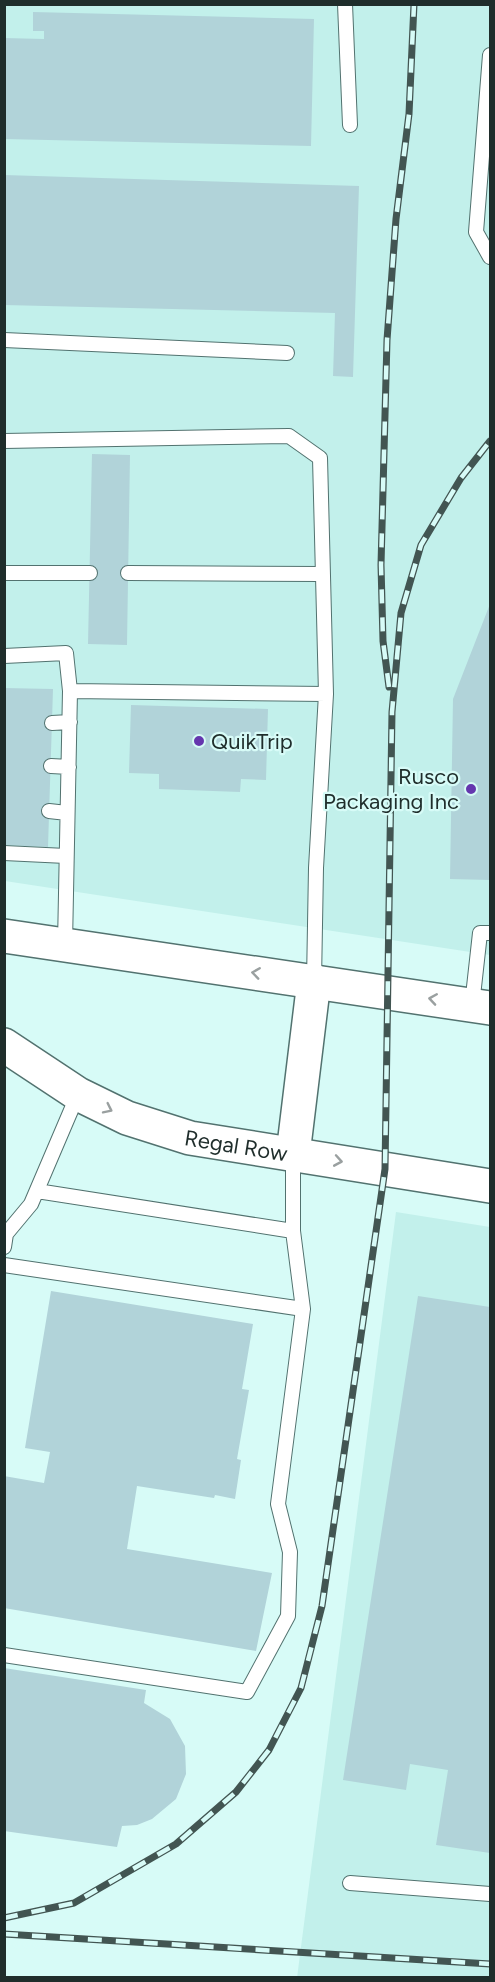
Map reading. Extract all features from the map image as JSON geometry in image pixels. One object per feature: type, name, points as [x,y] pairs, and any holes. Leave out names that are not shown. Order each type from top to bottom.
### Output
[{"type":"main road","points":[[12,934],[65,944],[482,1006]]},
{"type":"main road","points":[[293,1154],[314,981]]},
{"type":"main road","name":"Regal Row","points":[[4,1045],[78,1094],[127,1118],[190,1138],[490,1186]]},
{"type":"lane","points":[[345,4],[350,125]]},
{"type":"lane","points":[[490,55],[476,232],[490,258]]},
{"type":"lane","points":[[4,340],[286,353]]},
{"type":"lane","points":[[4,441],[289,436],[320,458],[326,694],[316,868],[314,981]]},
{"type":"lane","points":[[4,573],[90,573]]},
{"type":"lane","points":[[128,573],[323,573]]},
{"type":"lane","points":[[4,656],[66,653],[70,722],[65,944]]},
{"type":"lane","points":[[70,691],[326,694]]},
{"type":"lane","points":[[52,723],[70,722]]},
{"type":"lane","points":[[51,766],[69,767]]},
{"type":"lane","points":[[49,811],[68,813]]},
{"type":"lane","points":[[4,853],[66,856]]},
{"type":"lane","points":[[482,1006],[480,933],[490,933]]},
{"type":"lane","points":[[4,1246],[6,1234],[31,1204],[78,1094]]},
{"type":"lane","points":[[4,1655],[247,1692],[288,1616],[290,1552],[278,1504],[303,1309],[293,1231],[293,1154]]},
{"type":"lane","points":[[37,1191],[293,1231]]},
{"type":"lane","points":[[4,1265],[303,1309]]},
{"type":"lane","points":[[350,1883],[490,1894]]},
{"type":"shaded area","points":[[4,5],[490,5],[490,955],[5,881]]},
{"type":"shaded area","points":[[396,1212],[490,1227],[490,1977],[297,1978]]},
{"type":"building","points":[[33,12],[314,19],[311,146],[4,139],[4,38],[44,39],[44,31],[33,31]]},
{"type":"building","points":[[4,175],[359,186],[353,377],[333,376],[335,313],[4,305]]},
{"type":"building","points":[[92,454],[130,455],[127,645],[88,644]]},
{"type":"building","name":"Rusco Packaging Inc","points":[[490,604],[490,880],[450,879],[453,699]]},
{"type":"building","points":[[4,688],[53,689],[48,847],[4,845]]},
{"type":"building","name":"QuikTrip","points":[[131,705],[268,709],[266,780],[241,779],[240,792],[159,789],[159,774],[129,773]]},
{"type":"building","points":[[51,1291],[253,1324],[242,1389],[249,1390],[237,1459],[241,1460],[235,1499],[137,1486],[127,1549],[272,1573],[256,1651],[4,1608],[4,1476],[44,1483],[50,1452],[25,1448]]},
{"type":"building","points":[[418,1296],[490,1307],[490,1853],[436,1845],[448,1770],[410,1764],[406,1790],[343,1780]]},
{"type":"building","points":[[4,1668],[146,1690],[144,1703],[170,1719],[185,1746],[186,1774],[176,1799],[152,1819],[137,1825],[122,1826],[117,1847],[4,1831]]},
{"type":"railway","points":[[389,687],[383,641],[381,565],[387,340],[396,219],[409,114],[414,4]]},
{"type":"railway","points":[[4,1918],[74,1903],[176,1844],[236,1792],[269,1750],[301,1688],[322,1606],[385,1169],[392,712],[401,613],[421,545],[461,478],[490,441]]},
{"type":"railway","points":[[4,1934],[490,1964]]},
{"type":"place","name":"QuikTrip","points":[[199,741]]},
{"type":"place","name":"Rusco Packaging Inc","points":[[471,789]]}]
